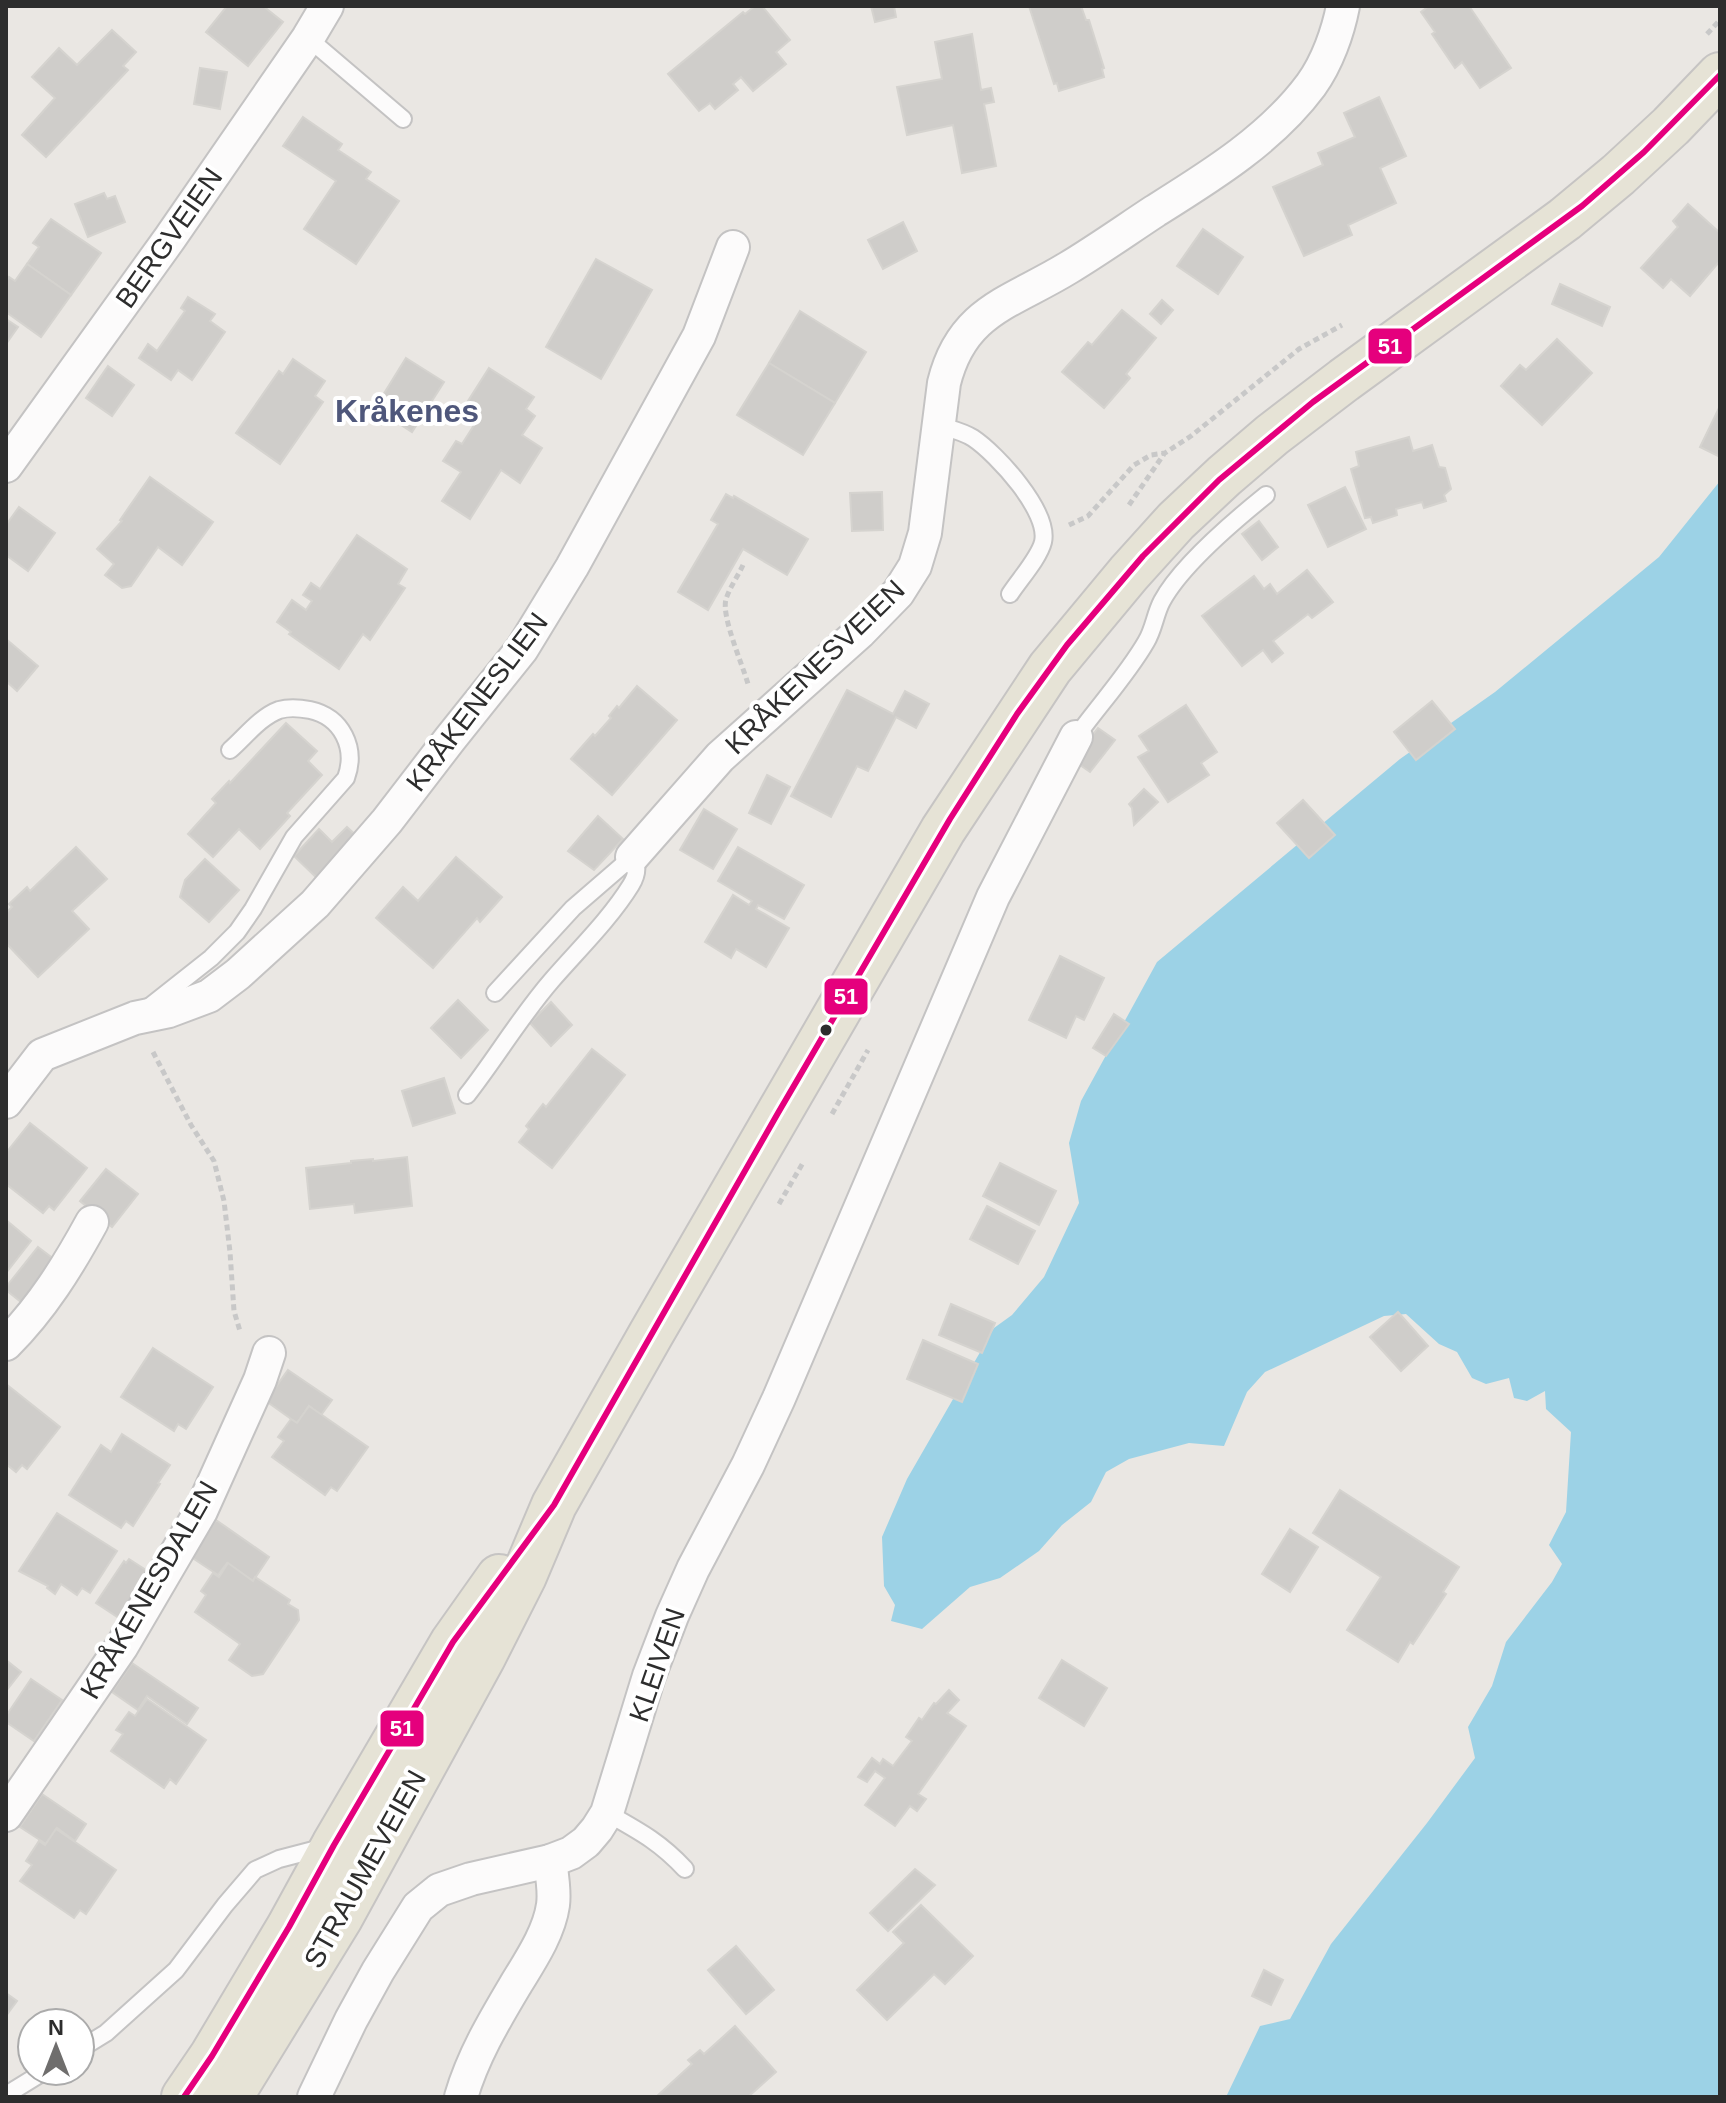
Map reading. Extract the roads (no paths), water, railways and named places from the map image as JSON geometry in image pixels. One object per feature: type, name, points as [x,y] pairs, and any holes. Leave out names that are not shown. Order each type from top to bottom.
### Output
[{"type":"main road","name":"STRAUMEVEIEN","points":[[184,2097],[281,1940],[453,1642],[554,1505],[943,830],[1041,680],[1089,618],[1176,521],[1224,476],[1344,380],[1565,219],[1671,126],[1720,75]]},
{"type":"main road","name":"STRAUMEVEIEN","points":[[230,2097],[340,1918],[483,1657],[524,1576],[554,1505]]},
{"type":"street","name":"BERGVEIEN","points":[[6,466],[170,238],[327,6]]},
{"type":"street","name":"KRÅKENESVEIEN","points":[[632,857],[720,757],[860,632],[909,578],[925,533],[944,383],[949,363],[961,340],[997,307],[1067,268],[1207,178],[1283,117],[1312,83],[1329,51],[1343,6]]},
{"type":"street","name":"KRÅKENESLIEN","points":[[6,1102],[42,1055],[135,1018],[169,1011],[209,996],[315,904],[387,821],[522,649],[572,567],[699,336],[733,247]]},
{"type":"street","name":"KLEIVEN","points":[[314,2097],[358,2007],[418,1907],[439,1890],[571,1853],[586,1842],[607,1813],[649,1676],[693,1569],[748,1465],[779,1398],[993,897],[1076,737]]},
{"type":"street","points":[[6,1344],[49,1294],[92,1222]]},
{"type":"street","name":"KRÅKENESDALEN","points":[[6,1815],[122,1646],[201,1511],[264,1367]]},
{"type":"street","points":[[461,2097],[482,2043],[546,1928],[553,1906],[550,1861]]},
{"type":"lane","points":[[308,38],[403,119]]},
{"type":"lane","points":[[938,425],[973,438],[989,451],[1037,511],[1044,531],[1040,550],[1010,594]]},
{"type":"lane","points":[[1076,737],[1137,656],[1149,637],[1162,601],[1186,570],[1266,495]]},
{"type":"lane","name":"KRÅKENESLIEN","points":[[135,1018],[211,958],[237,932],[294,837],[346,778],[349,769],[350,755],[343,731],[333,720],[319,712],[301,708],[282,709],[268,715],[230,750]]},
{"type":"lane","points":[[467,1095],[523,1016],[631,885],[637,873],[632,857],[573,908],[495,993]]},
{"type":"lane","points":[[607,1813],[652,1838],[685,1869]]},
{"type":"lane","points":[[96,2039],[176,1970],[255,1870],[279,1859],[334,1845]]},
{"type":"water","points":[[1720,481],[1720,2097],[1226,2097],[1260,2026],[1290,2019],[1331,1944],[1475,1758],[1468,1727],[1492,1686],[1506,1642],[1562,1564],[1549,1545],[1566,1512],[1571,1432],[1546,1409],[1545,1391],[1527,1401],[1514,1398],[1509,1378],[1486,1384],[1472,1378],[1457,1352],[1439,1344],[1406,1314],[1384,1316],[1265,1372],[1247,1392],[1224,1446],[1189,1443],[1129,1459],[1106,1472],[1091,1502],[1062,1525],[1039,1551],[1000,1578],[970,1587],[922,1629],[891,1621],[895,1605],[884,1586],[882,1537],[907,1479],[994,1328],[1012,1315],[1044,1277],[1079,1203],[1069,1143],[1081,1101],[1157,962],[1400,759],[1495,692],[1659,557]]},
{"type":"district","name":"Kråkenes","points":[[407,411]]}]
